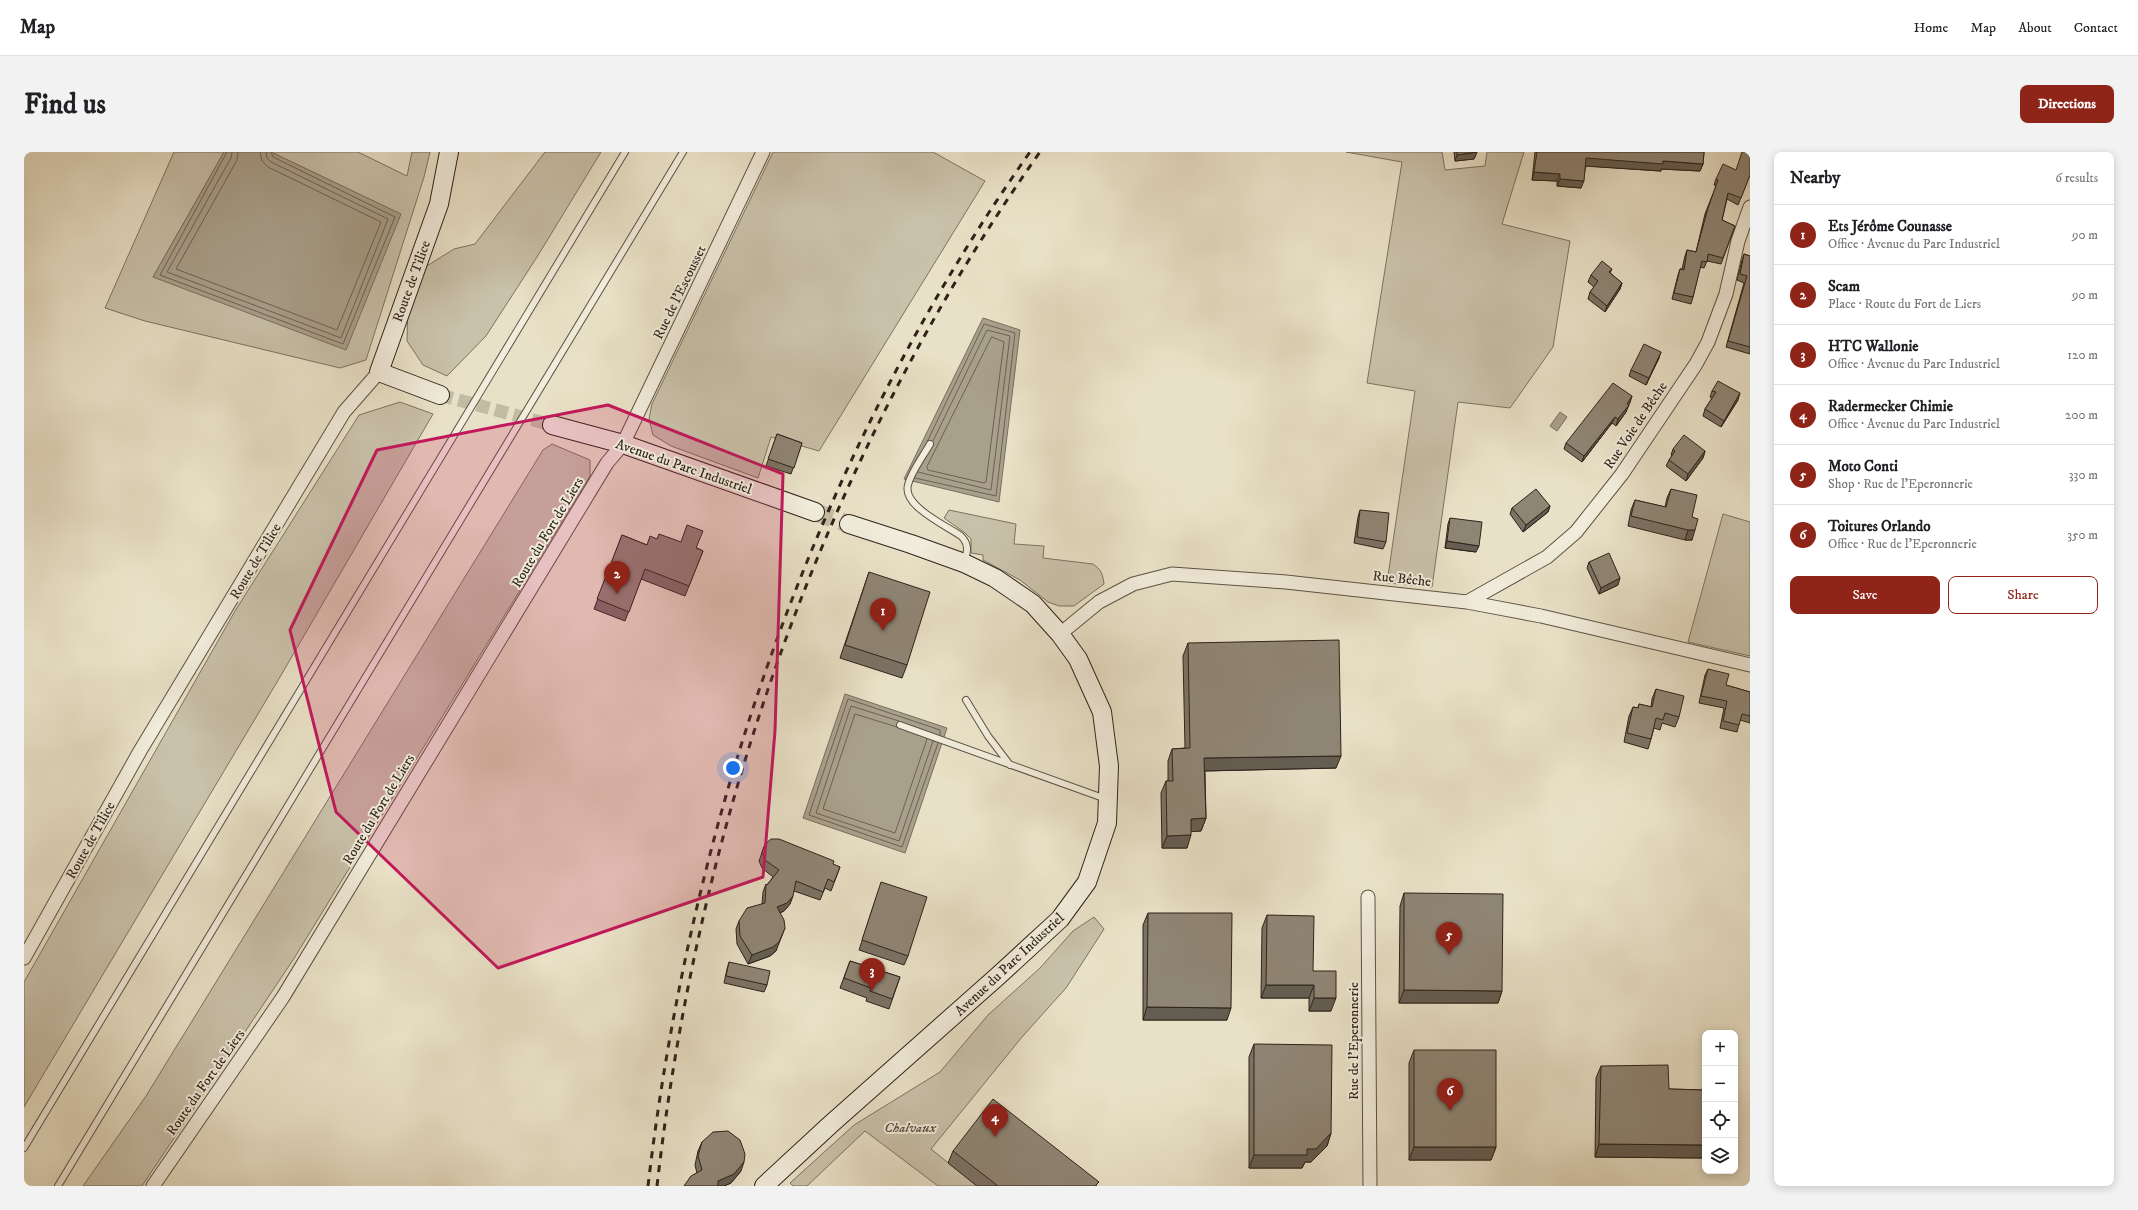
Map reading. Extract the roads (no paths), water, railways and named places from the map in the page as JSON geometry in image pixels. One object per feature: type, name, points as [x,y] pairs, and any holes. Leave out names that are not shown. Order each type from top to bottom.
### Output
[{"type":"street","name":"Route de Tilice","points":[[24,958],[140,751],[340,419],[379,372],[439,204],[449,152]]},
{"type":"street","name":"Rue de l'Escousset","points":[[623,444],[763,152]]},
{"type":"street","name":"Rue Voie de Bêche","points":[[1467,602],[1547,557],[1576,532],[1622,474],[1696,364],[1708,342],[1726,294],[1738,242],[1750,207]]},
{"type":"street","points":[[379,372],[440,395]]},
{"type":"street","name":"Avenue du Parc Industriel","points":[[552,426],[623,444],[815,512]]},
{"type":"street","name":"Route du Fort de Liers","points":[[153,1186],[283,998],[607,463],[623,444]]},
{"type":"street","name":"Avenue du Parc Industriel","points":[[764,1186],[1060,919],[1087,882],[1107,823],[1109,766],[1102,712],[1078,659],[1060,634],[1033,604],[1012,588],[964,563],[849,524]]},
{"type":"street","name":"Rue Bêche","points":[[1060,634],[1099,602],[1133,584],[1172,574],[1286,582],[1467,602],[1541,616],[1750,665]]},
{"type":"street","name":"Rue de l'Eperonnerie","points":[[1368,897],[1370,1186]]},
{"type":"lane","points":[[24,1148],[625,152]]},
{"type":"lane","points":[[58,1186],[683,152]]},
{"type":"lane","points":[[930,444],[907,485],[909,497],[920,510],[961,536],[966,541],[967,554],[964,563]]},
{"type":"lane","points":[[966,700],[988,736],[1011,766]]},
{"type":"lane","points":[[900,725],[1109,800]]},
{"type":"water","points":[[224,152],[271,152],[401,214],[346,350],[153,277]]},
{"type":"water","points":[[983,318],[1020,330],[999,502],[904,479]]},
{"type":"water","points":[[1560,412],[1567,417],[1557,431],[1550,426]]},
{"type":"water","points":[[845,694],[947,728],[905,853],[803,818]]},
{"type":"tunnel","points":[[440,395],[552,425]]},
{"type":"tunnel","points":[[815,512],[849,524]]},
{"type":"railway","points":[[648,1186],[668,1049],[696,912],[731,777],[775,645],[826,516],[886,390],[954,268],[1030,152]]},
{"type":"railway","points":[[657,1186],[677,1048],[704,912],[740,777],[784,645],[835,516],[895,390],[964,269],[1040,152]]},
{"type":"place","name":"Scam","points":[[617,594]]},
{"type":"place","name":"Ets Jérôme Counasse","points":[[883,631]]},
{"type":"place","name":"Moto Conti","points":[[1449,955]]},
{"type":"place","name":"HTC Wallonie","points":[[872,991]]},
{"type":"place","name":"Toitures Orlando","points":[[1450,1111]]},
{"type":"place","name":"Radermecker Chimie","points":[[995,1137]]},
{"type":"park label","name":"Chalvaux","points":[[910,1127]]}]
